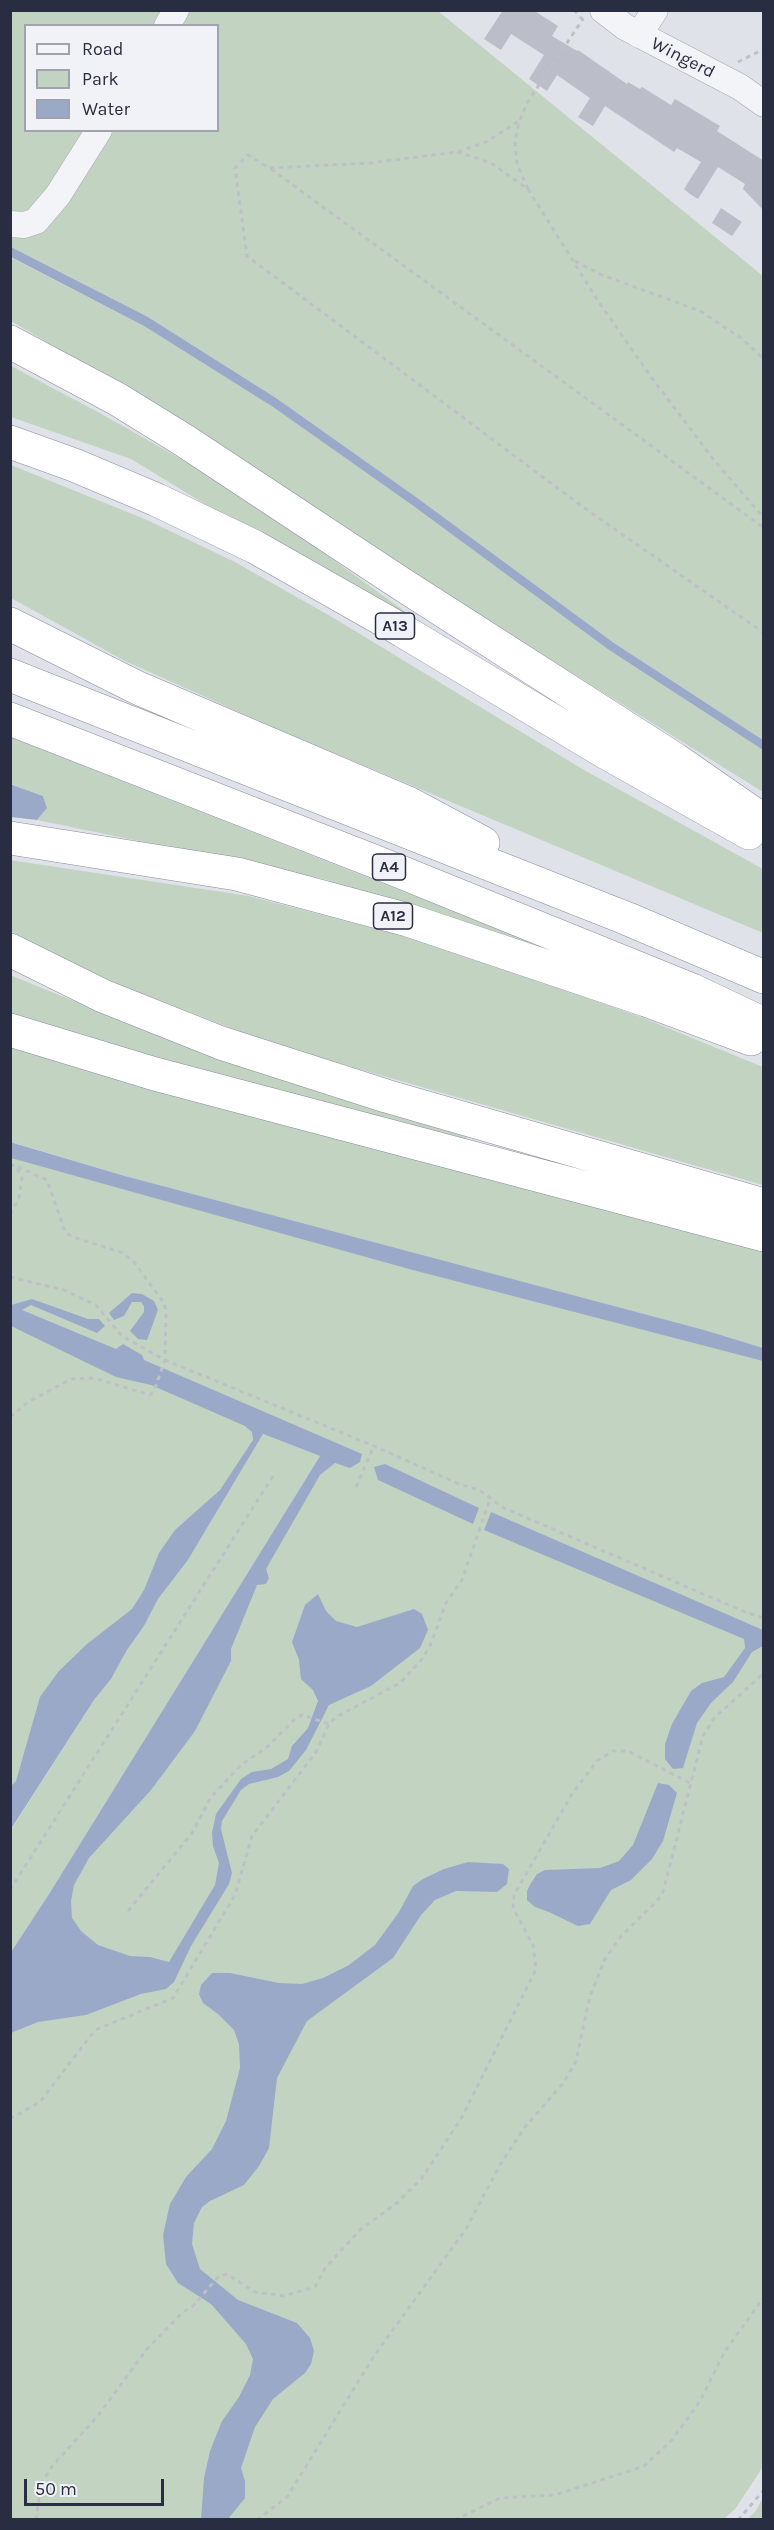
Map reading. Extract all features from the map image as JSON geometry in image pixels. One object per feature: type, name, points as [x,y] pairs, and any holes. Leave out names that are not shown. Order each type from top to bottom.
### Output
[{"type":"highway","name":"A13","points":[[10,342],[117,399],[185,441],[400,583],[676,759],[764,821]]},
{"type":"highway","name":"A13","points":[[10,442],[74,465],[157,500],[255,547],[394,625],[615,758],[764,841]]},
{"type":"highway","name":"A4","points":[[10,624],[138,688],[410,804],[628,919]]},
{"type":"highway","name":"A4","points":[[10,675],[628,919],[764,976]]},
{"type":"highway","name":"A4","points":[[10,719],[540,928],[692,990],[764,1024]]},
{"type":"highway","name":"A12","points":[[10,838],[237,874],[408,920],[764,1042]]},
{"type":"highway","points":[[10,950],[104,996],[221,1043],[386,1096],[764,1205]]},
{"type":"highway","points":[[10,1030],[167,1078],[764,1235]]},
{"type":"street","points":[[168,24],[176,10]]},
{"type":"street","name":"Wingerd","points":[[603,10],[639,35],[740,87],[764,104]]},
{"type":"street","points":[[639,35],[655,10]]},
{"type":"street","points":[[10,224],[24,225],[36,221],[58,195],[98,132]]},
{"type":"path","points":[[589,10],[534,93],[519,121],[515,141],[517,164],[528,189],[598,301],[651,377],[714,460],[764,518]]},
{"type":"path","points":[[737,63],[764,49]]},
{"type":"path","points":[[269,168],[370,163],[457,152],[486,142],[519,121]]},
{"type":"path","points":[[457,152],[491,163],[528,189]]},
{"type":"path","points":[[764,528],[269,168],[248,155],[235,168],[247,256],[583,507],[764,633]]},
{"type":"path","points":[[574,261],[602,275],[700,311],[741,338],[764,359]]},
{"type":"path","points":[[10,1165],[47,1180],[65,1233],[123,1253],[134,1262],[164,1303],[166,1311],[165,1360],[154,1391],[150,1395],[94,1378],[71,1379],[28,1402],[10,1417]]},
{"type":"path","points":[[10,1215],[19,1198],[22,1178],[16,1166]]},
{"type":"path","points":[[10,1277],[64,1290],[96,1305],[122,1336],[165,1360],[374,1446],[459,1484],[479,1490],[490,1499],[526,1517],[745,1612],[764,1618]]},
{"type":"path","points":[[356,1487],[374,1446]]},
{"type":"path","points":[[10,1890],[98,1756],[273,1476]]},
{"type":"path","points":[[10,2119],[40,2102],[95,2030],[173,1998],[235,1895],[252,1836],[316,1752],[327,1723],[400,1683],[422,1659],[430,1646],[446,1603],[462,1580],[490,1499]]},
{"type":"path","points":[[257,2520],[287,2497],[374,2356],[466,2229],[501,2163],[525,2127],[564,2082],[576,2061],[590,1996],[605,1959],[621,1936],[657,1901],[663,1892],[703,1736],[715,1717],[764,1673]]},
{"type":"path","points":[[128,1911],[192,1833],[211,1797],[241,1765],[267,1747],[302,1715],[327,1723]]},
{"type":"path","points":[[36,2520],[41,2484],[53,2465],[97,2416],[147,2349],[183,2312],[193,2306],[219,2276],[227,2274],[255,2292],[284,2296],[315,2287],[325,2268],[360,2230],[397,2203],[422,2178],[462,2117],[536,1969],[533,1945],[513,1908],[514,1894],[572,1794],[597,1761],[613,1751],[628,1750],[690,1783]]},
{"type":"path","points":[[455,2520],[500,2498],[555,2494],[644,2466],[672,2440],[700,2401],[725,2351],[764,2297]]},
{"type":"path","points":[[738,2520],[764,2490]]},
{"type":"green space","points":[[11,11],[438,11],[763,276],[763,740],[614,643],[416,497],[276,398],[148,317],[11,247]]},
{"type":"green space","points":[[10,257],[144,326],[273,407],[412,505],[609,650],[763,750],[763,792],[432,586],[194,429],[11,321]]},
{"type":"green space","points":[[11,366],[241,493],[461,652],[244,528],[131,459],[11,417]]},
{"type":"green space","points":[[11,465],[147,520],[233,561],[332,617],[584,770],[763,869],[763,933],[270,726],[125,661],[11,598]]},
{"type":"green space","points":[[10,737],[532,942],[532,946],[324,879],[37,820],[47,808],[43,796],[11,784]]},
{"type":"green space","points":[[10,860],[249,896],[441,946],[641,1017],[763,1067],[763,1185],[272,1044],[89,973],[11,931]]},
{"type":"green space","points":[[10,975],[197,1051],[468,1137],[462,1140],[225,1078],[11,1017]]},
{"type":"green space","points":[[10,1044],[763,1249],[763,1348],[125,1176],[11,1142]]},
{"type":"green space","points":[[11,1148],[763,1353],[764,2465],[736,2508],[723,2520],[11,2519],[11,1958],[328,1451],[266,1425],[11,1821]]},
{"type":"green space","points":[[263,1434],[320,1456],[11,1952],[11,1830],[94,1700],[111,1679],[158,1599],[188,1560]]},
{"type":"green space","points":[[763,2498],[763,2519],[747,2519],[755,2512]]},
{"type":"water","points":[[11,247],[148,317],[276,398],[416,497],[614,643],[763,740],[763,750],[609,650],[412,505],[273,407],[144,326],[11,257]]},
{"type":"water","points":[[10,784],[43,796],[47,808],[37,820],[11,817]]},
{"type":"water","points":[[10,1142],[125,1176],[704,1330],[763,1348],[763,1361],[409,1269],[11,1158]]},
{"type":"water","points":[[132,1293],[142,1294],[154,1301],[158,1310],[147,1340],[138,1339],[130,1331],[144,1312],[141,1302],[132,1302],[124,1316],[114,1320],[109,1313]]},
{"type":"water","points":[[32,1299],[88,1319],[99,1319],[105,1326],[97,1333],[31,1305],[22,1310],[116,1349],[123,1344],[142,1355],[144,1360],[362,1454],[360,1462],[350,1468],[335,1463],[320,1475],[266,1569],[269,1578],[266,1584],[257,1585],[231,1649],[231,1661],[195,1731],[151,1790],[89,1858],[74,1885],[71,1901],[72,1918],[81,1931],[98,1945],[130,1956],[150,1957],[169,1962],[215,1885],[219,1863],[213,1846],[212,1833],[216,1814],[241,1779],[252,1772],[271,1769],[288,1759],[292,1746],[308,1728],[318,1701],[313,1690],[301,1679],[299,1660],[292,1642],[305,1605],[318,1594],[326,1611],[336,1621],[357,1627],[414,1609],[422,1614],[428,1630],[420,1648],[371,1686],[329,1705],[306,1750],[289,1771],[278,1777],[249,1784],[241,1790],[222,1821],[221,1829],[232,1873],[229,1884],[191,1946],[174,1982],[166,1989],[141,1994],[86,2015],[38,2022],[11,2033],[11,1952],[320,1456],[263,1434],[188,1560],[158,1599],[111,1679],[94,1700],[11,1829],[11,1786],[16,1781],[40,1697],[59,1671],[87,1644],[132,1609],[144,1590],[159,1553],[175,1530],[220,1490],[253,1440],[252,1432],[245,1426],[151,1385],[116,1377],[11,1326],[11,1305]]},
{"type":"water","points":[[385,1464],[479,1508],[473,1524],[378,1480],[374,1467]]},
{"type":"water","points":[[491,1512],[763,1630],[763,1646],[752,1652],[733,1682],[711,1703],[697,1723],[683,1768],[673,1769],[665,1759],[665,1744],[672,1724],[691,1691],[702,1683],[724,1677],[745,1648],[744,1639],[484,1530]]},
{"type":"water","points":[[658,1783],[669,1785],[677,1793],[663,1841],[652,1859],[631,1880],[611,1890],[590,1924],[578,1926],[535,1907],[527,1900],[527,1891],[531,1883],[537,1874],[545,1870],[600,1868],[619,1861],[633,1845]]},
{"type":"water","points":[[468,1862],[503,1864],[509,1869],[507,1884],[497,1892],[456,1891],[435,1900],[421,1915],[393,1958],[307,2021],[277,2078],[269,2148],[259,2166],[244,2185],[202,2207],[194,2223],[192,2244],[200,2269],[238,2300],[297,2323],[310,2338],[314,2351],[311,2364],[305,2373],[273,2399],[255,2427],[241,2468],[245,2481],[245,2498],[228,2519],[201,2519],[204,2478],[210,2451],[222,2421],[239,2397],[250,2375],[253,2359],[246,2344],[211,2304],[178,2283],[166,2264],[163,2235],[170,2204],[186,2177],[212,2149],[226,2121],[240,2068],[239,2044],[234,2030],[203,2003],[199,1994],[201,1985],[212,1973],[230,1973],[279,1983],[302,1984],[323,1978],[349,1965],[375,1945],[399,1912],[413,1886],[444,1869]]},
{"type":"building","points":[[503,10],[533,10],[558,26],[552,36],[578,50],[627,84],[628,82],[640,89],[642,87],[671,105],[675,99],[720,126],[717,131],[764,161],[764,211],[743,189],[745,184],[718,167],[698,199],[690,194],[684,189],[701,162],[677,148],[674,152],[605,106],[593,126],[578,117],[590,98],[557,75],[547,91],[529,79],[544,55],[511,34],[501,50],[484,39]]},
{"type":"building","points":[[721,208],[742,222],[732,236],[712,223]]}]
